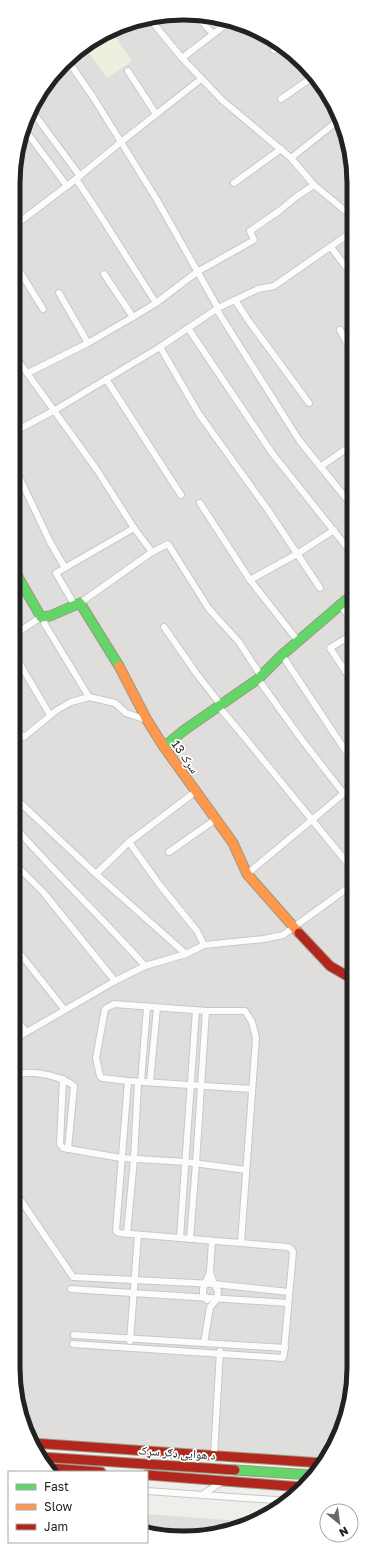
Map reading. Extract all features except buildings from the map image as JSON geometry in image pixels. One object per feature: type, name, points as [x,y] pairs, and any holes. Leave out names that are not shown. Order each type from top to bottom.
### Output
[{"type":"street","points":[[201,21],[213,34]]},
{"type":"street","points":[[153,23],[182,58],[222,101],[291,158],[314,185],[347,212]]},
{"type":"street","points":[[182,58],[224,26]]},
{"type":"street","points":[[71,65],[93,97],[157,200],[217,309],[299,440],[347,500]]},
{"type":"street","points":[[128,71],[156,114]]},
{"type":"street","points":[[20,222],[78,178],[201,79]]},
{"type":"street","points":[[281,99],[309,79]]},
{"type":"street","points":[[35,115],[78,178],[156,302]]},
{"type":"street","points":[[291,158],[335,123]]},
{"type":"street","points":[[28,134],[67,186]]},
{"type":"street","points":[[234,183],[281,150]]},
{"type":"street","points":[[28,372],[88,343],[133,318],[197,272],[254,240],[250,231],[314,185]]},
{"type":"street","points":[[20,429],[55,410],[106,379],[217,309],[258,289],[274,286],[347,235]]},
{"type":"street","points":[[331,247],[347,268]]},
{"type":"street","points":[[20,272],[43,309]]},
{"type":"street","points":[[104,274],[133,318]]},
{"type":"street","points":[[59,293],[88,343]]},
{"type":"street","points":[[235,300],[309,403]]},
{"type":"street","points":[[188,328],[272,452],[347,548]]},
{"type":"street","points":[[340,330],[347,343]]},
{"type":"street","points":[[160,346],[199,414],[320,588]]},
{"type":"street","points":[[20,362],[97,470],[134,528],[152,552]]},
{"type":"street","points":[[106,379],[181,495]]},
{"type":"street","points":[[320,467],[347,448]]},
{"type":"street","points":[[20,479],[50,542],[65,568]]},
{"type":"street","points":[[200,503],[250,580],[298,641]]},
{"type":"street","points":[[77,604],[56,573],[134,528]]},
{"type":"street","points":[[250,580],[297,554],[334,530]]},
{"type":"street","points":[[20,631],[43,618],[77,604],[152,552],[168,544],[209,609],[238,642],[302,740],[344,794]]},
{"type":"street","points":[[20,580],[89,697]]},
{"type":"street","points":[[164,747],[183,731],[260,677],[282,655],[347,599]]},
{"type":"street","name":"سرک 13","points":[[77,604],[113,655],[147,720],[164,747],[195,792],[233,842],[247,874],[277,910],[330,966],[347,976]]},
{"type":"street","points":[[340,605],[347,615]]},
{"type":"street","points":[[164,627],[220,706],[347,864]]},
{"type":"street","points":[[347,637],[330,648],[347,675]]},
{"type":"street","points":[[282,655],[347,753]]},
{"type":"street","points":[[20,664],[50,715]]},
{"type":"street","points":[[20,733],[24,737],[50,715],[71,702],[89,697],[115,703],[126,714],[147,720]]},
{"type":"street","points":[[96,874],[129,842],[195,792]]},
{"type":"street","points":[[247,874],[347,792]]},
{"type":"street","points":[[20,803],[96,874],[186,954]]},
{"type":"street","points":[[169,852],[216,819]]},
{"type":"street","points":[[20,833],[67,885],[121,939],[145,966]]},
{"type":"street","points":[[129,842],[159,884],[197,931],[204,945]]},
{"type":"street","points":[[20,869],[43,892],[115,981]]},
{"type":"street","points":[[20,1036],[64,1009],[145,966],[186,954],[204,945],[264,939],[283,935],[347,888]]},
{"type":"street","points":[[20,954],[64,1009]]},
{"type":"street","points":[[241,1242],[256,1038],[252,1022],[245,1011],[206,1011],[114,1004],[105,1009],[102,1017],[96,1058],[100,1076],[102,1078],[140,1082],[252,1089]]},
{"type":"street","points":[[127,1234],[147,1007]]},
{"type":"street","points":[[150,1082],[157,1008]]},
{"type":"street","points":[[180,1238],[196,1010]]},
{"type":"street","points":[[190,1239],[206,1011]]},
{"type":"street","points":[[20,1024],[26,1032]]},
{"type":"street","points":[[20,1075],[24,1073],[59,1078],[73,1084],[74,1087],[68,1149]]},
{"type":"street","points":[[63,1080],[60,1144],[63,1148],[121,1158],[186,1162],[246,1170]]},
{"type":"street","points":[[73,1344],[283,1358],[292,1249],[288,1247],[241,1242],[127,1234],[116,1231],[128,1081]]},
{"type":"street","points":[[20,1198],[73,1277],[214,1284],[289,1292]]},
{"type":"street","points":[[130,1348],[138,1235]]},
{"type":"street","points":[[210,1307],[203,1294],[210,1272],[212,1241]]},
{"type":"street","points":[[204,1343],[210,1307],[217,1299],[218,1291],[210,1272]]},
{"type":"street","points":[[71,1288],[288,1303]]},
{"type":"street","points":[[74,1335],[285,1348]]},
{"type":"street","points":[[214,1455],[220,1344]]},
{"type":"street","points":[[38,1442],[316,1462]]},
{"type":"street","points":[[153,1463],[154,1450]]},
{"type":"street","name":"د هوایی ډګر سړک","points":[[48,1457],[307,1474]]},
{"type":"street","points":[[299,1461],[299,1474]]},
{"type":"street","points":[[55,1469],[88,1471]]},
{"type":"street","name":"د هوایی ډګر سړک","points":[[148,1475],[295,1487]]},
{"type":"street","points":[[202,1494],[223,1481]]},
{"type":"street","points":[[148,1491],[278,1500]]},
{"type":"shaded area","points":[[194,20],[226,26],[246,32],[283,54],[299,68],[313,84],[325,102],[335,121],[346,162],[347,1378],[344,1399],[335,1430],[317,1461],[38,1441],[32,1430],[21,1389],[21,162],[32,121],[37,111],[54,84],[68,68],[84,54],[121,32],[162,21]]},
{"type":"shaded area","points":[[148,1514],[239,1521],[205,1530],[173,1531],[148,1527]]},
{"type":"green space","points":[[114,35],[132,61],[107,78],[88,52]]},
{"type":"traffic: fast","points":[[20,580],[41,617],[50,616],[80,603],[119,666]]},
{"type":"traffic: fast","points":[[164,747],[183,731],[258,679],[282,655],[347,599]]},
{"type":"traffic: fast","points":[[235,1470],[306,1475]]},
{"type":"traffic: slow","points":[[119,666],[147,720],[164,747],[233,843],[247,874],[299,933]]},
{"type":"traffic: jam","points":[[299,933],[330,966],[347,976]]},
{"type":"traffic: jam","points":[[39,1443],[316,1463]]},
{"type":"traffic: jam","points":[[48,1457],[235,1470]]},
{"type":"traffic: jam","points":[[55,1469],[88,1471]]},
{"type":"traffic: jam","points":[[148,1475],[295,1487]]}]
